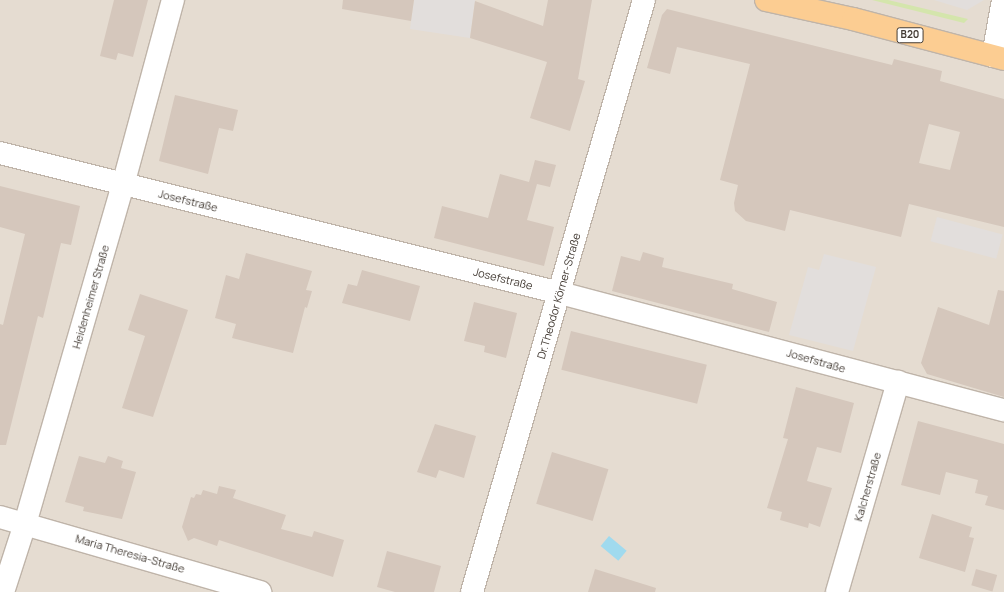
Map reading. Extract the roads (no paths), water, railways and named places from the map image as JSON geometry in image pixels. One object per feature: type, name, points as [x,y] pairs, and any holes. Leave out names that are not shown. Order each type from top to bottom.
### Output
[{"type":"main road","name":"B20","points":[[766,0],[853,19],[998,57]]},
{"type":"street","name":"Heidenheimer Straße","points":[[3,592],[25,524],[123,185],[173,0]]},
{"type":"street","name":"Dr.Theodor Körner-Straße","points":[[472,592],[644,0]]},
{"type":"street","points":[[998,57],[997,34],[1003,0]]},
{"type":"street","name":"Josefstraße","points":[[0,154],[560,293],[1004,410]]},
{"type":"street","name":"Kalcherstraße","points":[[838,592],[898,382]]},
{"type":"street","name":"Maria Theresia-Straße","points":[[0,517],[260,592]]},
{"type":"water","points":[[609,536],[627,551],[618,561],[601,546]]}]
